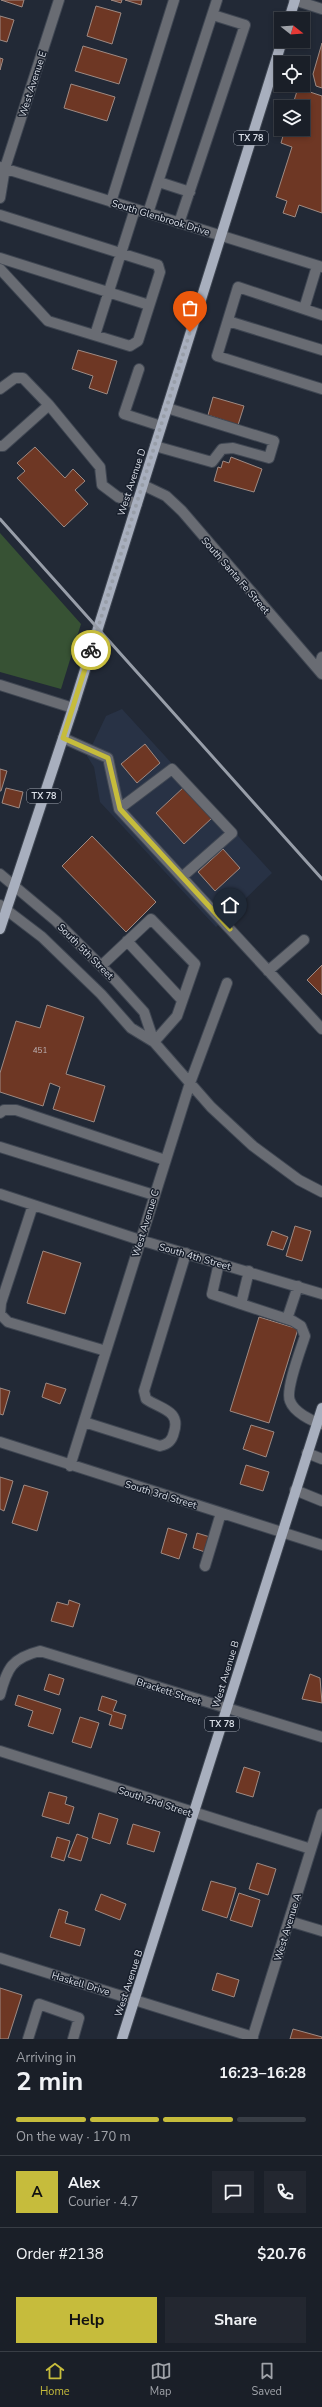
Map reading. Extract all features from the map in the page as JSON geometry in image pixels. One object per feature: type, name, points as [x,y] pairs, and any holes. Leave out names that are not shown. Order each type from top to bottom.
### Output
[{"type":"main road","points":[[291,12],[295,0]]},
{"type":"main road","name":"West Avenue D","points":[[0,929],[3,907],[15,885],[73,708],[280,48]]},
{"type":"main road","name":"West Avenue B","points":[[122,2039],[295,1490],[307,1454],[320,1423],[322,1408]]},
{"type":"street","name":"West Avenue E","points":[[0,198],[2,168],[59,0]]},
{"type":"street","points":[[111,202],[174,0]]},
{"type":"street","points":[[148,213],[217,0]]},
{"type":"street","points":[[295,0],[322,9]]},
{"type":"street","points":[[179,223],[245,25],[213,15]]},
{"type":"street","name":"South Glenbrook Drive","points":[[2,168],[320,267]]},
{"type":"street","points":[[159,182],[190,192]]},
{"type":"street","points":[[95,335],[135,209]]},
{"type":"street","points":[[0,215],[158,265],[160,272],[138,342],[130,346],[48,321],[0,269]]},
{"type":"street","points":[[0,258],[150,305]]},
{"type":"street","points":[[304,309],[320,267]]},
{"type":"street","points":[[322,315],[238,287],[217,356],[322,389]]},
{"type":"street","points":[[228,321],[322,350]]},
{"type":"street","points":[[139,369],[124,414],[161,426]]},
{"type":"street","points":[[0,389],[15,378],[23,378],[49,405],[100,467],[102,485],[118,497],[137,504]]},
{"type":"street","points":[[0,446],[3,446],[49,405]]},
{"type":"street","points":[[155,446],[212,462],[222,450],[233,448],[269,458],[274,441],[167,408]]},
{"type":"street","name":"South Santa Fe Street","points":[[143,485],[166,496],[182,511],[320,671]]},
{"type":"street","points":[[320,671],[322,658]]},
{"type":"street","points":[[0,685],[73,708]]},
{"type":"street","points":[[63,738],[108,758],[120,809],[322,1029]]},
{"type":"street","points":[[120,809],[172,769],[232,833],[182,877]]},
{"type":"street","name":"South 5th Street","points":[[0,874],[15,885],[102,966],[144,1012],[154,1042]]},
{"type":"street","name":"South 5th Street","points":[[3,907],[42,936],[101,994],[131,1028],[154,1042],[211,1107],[253,1146],[299,1180],[322,1192]]},
{"type":"street","points":[[102,966],[151,919],[195,964],[177,1016],[154,1042]]},
{"type":"street","points":[[268,971],[304,940]]},
{"type":"street","points":[[127,941],[182,1000]]},
{"type":"street","name":"West Avenue C","points":[[70,1466],[190,1083],[227,983]]},
{"type":"street","points":[[0,1113],[4,1110],[16,1110],[165,1160]]},
{"type":"street","points":[[0,1147],[154,1195]]},
{"type":"street","name":"South 4th Street","points":[[0,1194],[140,1240],[249,1271],[322,1294]]},
{"type":"street","points":[[33,1205],[1,1303],[0,1314],[8,1322],[106,1351]]},
{"type":"street","points":[[84,1422],[160,1446],[168,1444],[173,1437],[176,1426],[175,1417],[169,1410],[146,1399],[144,1391],[186,1253]]},
{"type":"street","points":[[219,1263],[212,1294],[287,1319],[301,1326],[305,1336],[290,1390],[289,1400],[296,1410],[320,1423]]},
{"type":"street","points":[[241,1304],[249,1271]]},
{"type":"street","points":[[287,1319],[298,1286]]},
{"type":"street","name":"South 3rd Street","points":[[0,1442],[70,1466],[322,1545]]},
{"type":"street","points":[[307,1454],[322,1459]]},
{"type":"street","points":[[295,1490],[322,1501]]},
{"type":"street","points":[[205,1566],[221,1513]]},
{"type":"street","name":"Brackett Street","points":[[0,1695],[6,1672],[24,1655],[40,1651],[62,1656],[227,1709],[322,1737]]},
{"type":"street","name":"South 2nd Street","points":[[0,1751],[311,1849]]},
{"type":"street","name":"West Avenue A","points":[[253,2038],[322,1814]]},
{"type":"street","points":[[289,1921],[322,1931]]},
{"type":"street","name":"Haskell Drive","points":[[0,1958],[253,2038]]},
{"type":"street","points":[[28,2039],[39,2004],[79,2018],[73,2039]]},
{"type":"shaded area","points":[[122,709],[272,873],[216,927],[100,802],[94,767],[87,756],[106,716]]},
{"type":"green space","points":[[0,533],[81,624],[61,689],[0,672]]},
{"type":"building","points":[[1,0],[24,0],[22,7]]},
{"type":"building","points":[[111,0],[122,0],[121,3]]},
{"type":"building","points":[[125,0],[142,0],[141,5]]},
{"type":"building","points":[[96,6],[121,13],[112,44],[87,36]]},
{"type":"building","points":[[0,16],[14,20],[7,42],[0,40]]},
{"type":"building","points":[[322,43],[322,88],[316,86],[313,74]]},
{"type":"building","points":[[83,46],[127,59],[119,84],[75,71]]},
{"type":"building","points":[[0,58],[3,59],[0,70]]},
{"type":"building","points":[[71,84],[115,97],[107,121],[64,108]]},
{"type":"building","points":[[297,92],[310,92],[322,96],[322,213],[299,205],[295,217],[283,213],[287,201],[276,197],[292,147],[281,143],[283,136],[310,136],[310,100],[294,100]]},
{"type":"building","points":[[78,350],[117,361],[107,394],[89,388],[93,376],[72,369]]},
{"type":"building","points":[[213,397],[244,406],[238,425],[208,415]]},
{"type":"building","points":[[35,447],[65,478],[73,469],[85,481],[75,490],[88,504],[64,527],[17,478],[25,471],[17,463]]},
{"type":"building","points":[[231,457],[262,469],[254,492],[214,481],[218,467],[221,468],[223,461],[229,463]]},
{"type":"building","points":[[145,744],[160,763],[137,783],[121,764]]},
{"type":"building","points":[[0,769],[7,771],[1,791],[0,791]]},
{"type":"building","points":[[184,787],[212,818],[184,844],[156,813]]},
{"type":"building","points":[[6,788],[23,792],[19,808],[2,803]]},
{"type":"building","points":[[92,836],[156,902],[126,932],[62,866]]},
{"type":"building","points":[[223,849],[240,868],[215,891],[198,872]]},
{"type":"building","points":[[322,965],[322,995],[307,980]]},
{"type":"building","points":[[47,1005],[84,1017],[66,1074],[105,1086],[94,1122],[53,1109],[60,1087],[50,1083],[43,1106],[0,1092],[0,1073],[16,1021],[40,1028]]},
{"type":"building","points":[[295,1226],[311,1231],[302,1261],[286,1256]]},
{"type":"building","points":[[272,1231],[288,1237],[283,1250],[267,1245]]},
{"type":"building","points":[[43,1251],[81,1263],[65,1314],[27,1303]]},
{"type":"building","points":[[259,1317],[298,1329],[269,1423],[230,1411]]},
{"type":"building","points":[[46,1383],[66,1389],[60,1404],[42,1397]]},
{"type":"building","points":[[0,1388],[10,1391],[3,1415],[0,1414]]},
{"type":"building","points":[[251,1425],[274,1432],[266,1457],[243,1449]]},
{"type":"building","points":[[246,1465],[269,1472],[263,1491],[240,1484]]},
{"type":"building","points":[[0,1477],[13,1481],[4,1511],[0,1509]]},
{"type":"building","points":[[24,1485],[48,1492],[37,1531],[12,1523]]},
{"type":"building","points":[[168,1528],[187,1534],[179,1559],[161,1553]]},
{"type":"building","points":[[197,1533],[210,1537],[205,1552],[193,1548]]},
{"type":"building","points":[[69,1600],[80,1604],[73,1627],[51,1621],[57,1602],[68,1605]]},
{"type":"building","points":[[49,1674],[64,1679],[59,1695],[44,1690]]},
{"type":"building","points":[[310,1674],[320,1678],[322,1703],[302,1699]]},
{"type":"building","points":[[18,1695],[61,1709],[53,1734],[28,1726],[33,1711],[15,1705]]},
{"type":"building","points":[[102,1696],[117,1701],[113,1711],[126,1715],[122,1729],[109,1725],[112,1715],[98,1710]]},
{"type":"building","points":[[80,1717],[99,1723],[91,1748],[72,1742]]},
{"type":"building","points":[[244,1767],[260,1772],[253,1797],[236,1792]]},
{"type":"building","points":[[49,1792],[67,1797],[65,1804],[74,1807],[69,1824],[42,1816]]},
{"type":"building","points":[[99,1813],[118,1819],[110,1844],[92,1838]]},
{"type":"building","points":[[133,1824],[160,1832],[154,1852],[127,1844]]},
{"type":"building","points":[[77,1834],[88,1838],[81,1861],[68,1857]]},
{"type":"building","points":[[57,1837],[70,1841],[64,1861],[51,1857]]},
{"type":"building","points":[[257,1863],[276,1869],[268,1895],[249,1889]]},
{"type":"building","points":[[211,1881],[236,1888],[227,1918],[202,1910]]},
{"type":"building","points":[[239,1893],[260,1900],[252,1927],[230,1920]]},
{"type":"building","points":[[101,1894],[126,1904],[120,1920],[95,1910]]},
{"type":"building","points":[[59,1909],[68,1912],[65,1923],[85,1929],[80,1946],[50,1937]]},
{"type":"building","points":[[217,1973],[239,1980],[234,1997],[212,1990]]},
{"type":"building","points":[[0,1988],[22,1995],[8,2039],[0,2039]]},
{"type":"building","points":[[293,2029],[322,2037],[322,2039],[290,2039]]},
{"type":"railway","points":[[0,519],[322,879]]},
{"type":"way so far","points":[[91,650],[190,332]]},
{"type":"route","points":[[91,650],[63,738],[108,758],[120,809],[230,929]]}]
